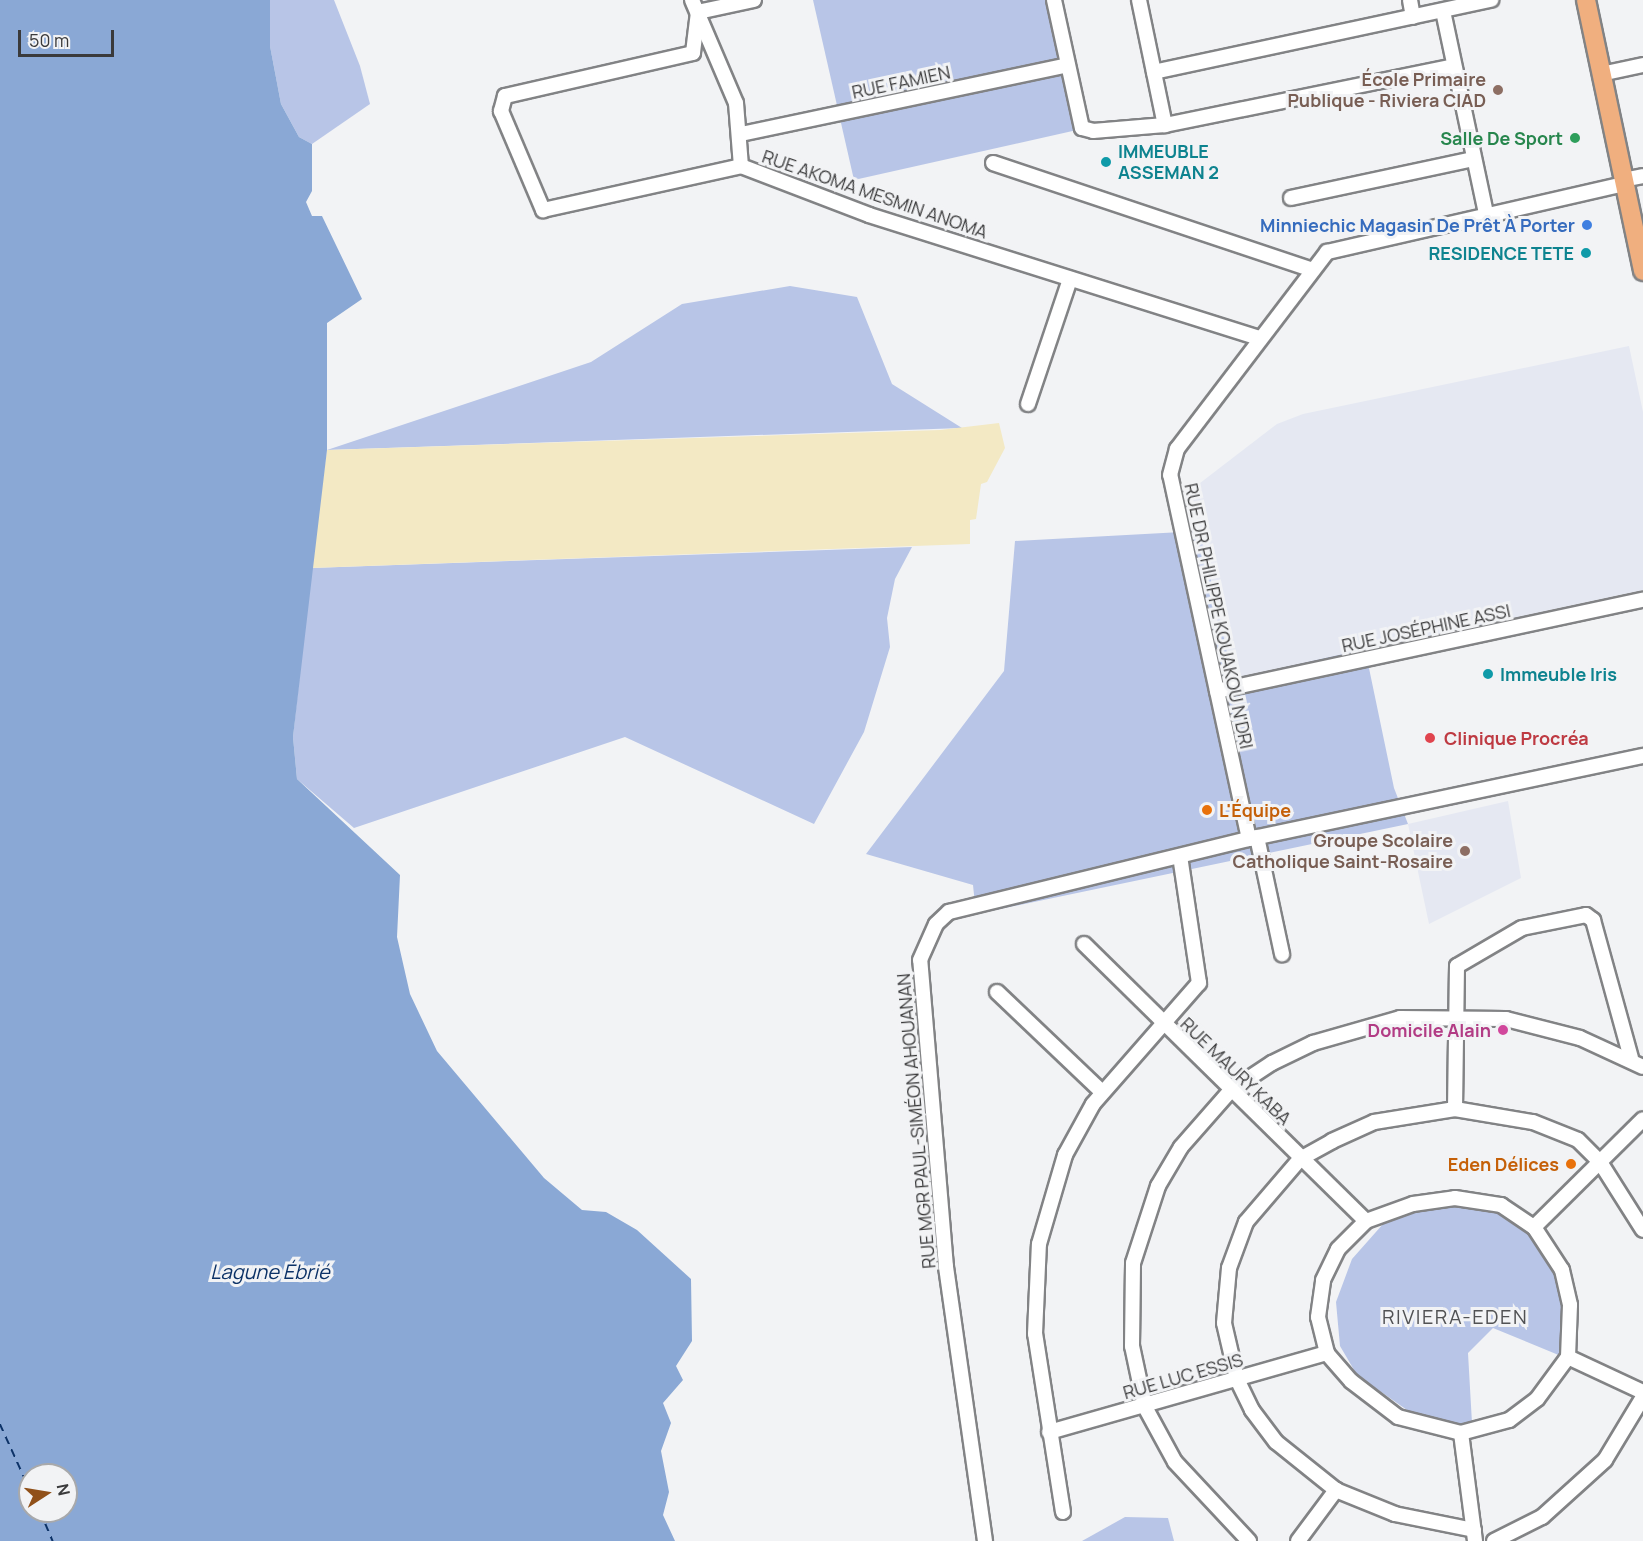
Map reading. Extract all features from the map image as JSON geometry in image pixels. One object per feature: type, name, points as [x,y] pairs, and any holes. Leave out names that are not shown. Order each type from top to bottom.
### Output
[{"type":"main road","points":[[1586,0],[1643,271]]},
{"type":"street","points":[[741,166],[741,134],[736,103],[695,6],[754,0]]},
{"type":"street","points":[[1054,0],[1082,128],[1166,125],[1454,66]]},
{"type":"street","points":[[1139,0],[1166,125]]},
{"type":"street","points":[[1410,0],[1413,17]]},
{"type":"street","points":[[1154,72],[1491,0]]},
{"type":"street","name":"RUE AKOMA MESMIN ANOMA","points":[[695,6],[693,53],[513,91],[505,96],[501,111],[543,210],[741,166],[869,215],[1259,338]]},
{"type":"street","points":[[1443,11],[1486,214]]},
{"type":"street","name":"RUE FAMIEN","points":[[741,134],[1068,65]]},
{"type":"street","points":[[1601,74],[1643,65]]},
{"type":"street","points":[[1291,198],[1473,159]]},
{"type":"street","points":[[993,163],[1314,270]]},
{"type":"street","name":"RUE DR PHILIPPE KOUAKOU N'DRI","points":[[1282,954],[1217,690],[1170,475],[1177,449],[1259,338],[1327,252],[1643,176]]},
{"type":"street","points":[[1028,404],[1070,279]]},
{"type":"street","name":"RUE JOSÉPHINE ASSI","points":[[1217,690],[1643,600]]},
{"type":"street","name":"RUE MGR PAUL-SIMÉON AHOUANAN","points":[[985,1541],[946,1267],[920,960],[924,941],[949,912],[1253,838],[1643,756]]},
{"type":"street","points":[[1063,1512],[1035,1334],[1039,1244],[1065,1155],[1101,1092],[1199,983],[1180,856]]},
{"type":"street","points":[[1455,1109],[1457,1015],[1455,976],[1463,961],[1522,928],[1586,915],[1596,928],[1631,1058]]},
{"type":"street","name":"RUE MAURY KABA","points":[[1084,944],[1161,1023],[1366,1221]]},
{"type":"street","points":[[997,992],[1101,1092]]},
{"type":"street","points":[[1250,1541],[1175,1462],[1145,1407],[1129,1306],[1144,1223],[1181,1146],[1231,1090],[1272,1063],[1331,1037],[1400,1018],[1457,1015],[1553,1029],[1631,1058],[1643,1067]]},
{"type":"street","points":[[1461,1433],[1475,1536],[1395,1514],[1336,1490],[1276,1442],[1237,1379],[1224,1323],[1229,1268],[1246,1222],[1300,1159],[1374,1122],[1455,1109],[1491,1112],[1558,1130],[1600,1162],[1643,1230]]},
{"type":"street","points":[[1534,1227],[1643,1119]]},
{"type":"street","points":[[1455,1198],[1501,1205],[1534,1227],[1562,1270],[1570,1305],[1568,1357],[1537,1399],[1509,1420],[1461,1433],[1398,1417],[1351,1381],[1327,1353],[1318,1317],[1323,1280],[1338,1249],[1366,1221],[1413,1204],[1455,1198]]},
{"type":"street","name":"RUE LUC ESSIS","points":[[1049,1432],[1145,1407],[1327,1353]]},
{"type":"street","points":[[1568,1357],[1643,1392]]},
{"type":"street","points":[[1494,1541],[1542,1517],[1605,1460],[1643,1397]]},
{"type":"street","points":[[1298,1541],[1336,1490]]},
{"type":"shaded area","points":[[270,0],[334,0],[360,66],[370,104],[312,144],[299,137],[281,104],[270,46]]},
{"type":"shaded area","points":[[813,0],[1048,0],[1077,130],[854,180]]},
{"type":"shaded area","points":[[790,286],[857,297],[892,384],[962,428],[327,450],[591,362],[682,304]]},
{"type":"shaded area","points":[[1629,346],[1643,412],[1643,590],[1233,679],[1191,490],[1277,424],[1303,414]]},
{"type":"shaded area","points":[[1200,531],[1233,679],[1365,649],[1394,788],[1408,824],[976,914],[973,885],[866,854],[1004,671],[1015,541]]},
{"type":"shaded area","points":[[912,547],[895,579],[887,618],[890,647],[864,732],[814,824],[625,737],[354,828],[297,779],[293,737],[311,568]]},
{"type":"shaded area","name":"Groupe Scolaire Catholique Saint-Rosaire","points":[[1508,801],[1521,878],[1429,924],[1408,824]]},
{"type":"shaded area","points":[[1455,1204],[1499,1211],[1527,1227],[1557,1273],[1567,1306],[1561,1356],[1493,1328],[1468,1353],[1472,1423],[1440,1424],[1417,1417],[1357,1375],[1340,1346],[1336,1302],[1352,1259],[1383,1224],[1415,1209]]},
{"type":"shaded area","points":[[1125,1517],[1168,1518],[1174,1541],[1082,1541]]},
{"type":"sand","points":[[999,423],[1005,448],[987,482],[981,484],[976,519],[970,520],[970,544],[311,568],[327,450],[940,430]]},
{"type":"water","name":"Lagune Ébrié","points":[[0,0],[270,0],[270,46],[281,104],[299,137],[312,144],[312,191],[306,202],[312,216],[322,216],[362,299],[327,323],[327,450],[293,737],[297,779],[400,875],[397,937],[410,994],[437,1051],[544,1178],[582,1210],[606,1212],[637,1230],[691,1279],[692,1341],[676,1366],[683,1380],[663,1403],[671,1423],[661,1451],[669,1492],[663,1515],[675,1541],[0,1541]]},
{"type":"ferry route","points":[[0,1424],[18,1464]]},
{"type":"ferry route","points":[[45,1523],[53,1541]]},
{"type":"place","name":"École Primaire Publique - Riviera CIAD","points":[[1498,90]]},
{"type":"place","name":"Salle De Sport","points":[[1575,138]]},
{"type":"place","name":"IMMEUBLE ASSEMAN 2","points":[[1106,162]]},
{"type":"place","name":"Minniechic Magasin De Prêt À Porter","points":[[1587,225]]},
{"type":"place","name":"RESIDENCE TETE","points":[[1586,253]]},
{"type":"place","name":"Immeuble Iris","points":[[1488,674]]},
{"type":"place","name":"Clinique Procréa","points":[[1430,738]]},
{"type":"place","name":"L'Équipe","points":[[1207,810]]},
{"type":"place","name":"Groupe Scolaire Catholique Saint-Rosaire","points":[[1465,851]]},
{"type":"place","name":"Domicile Alain","points":[[1503,1030]]},
{"type":"place","name":"Eden Délices","points":[[1571,1164]]},
{"type":"district","name":"RIVIERA-EDEN","points":[[1455,1316]]}]
